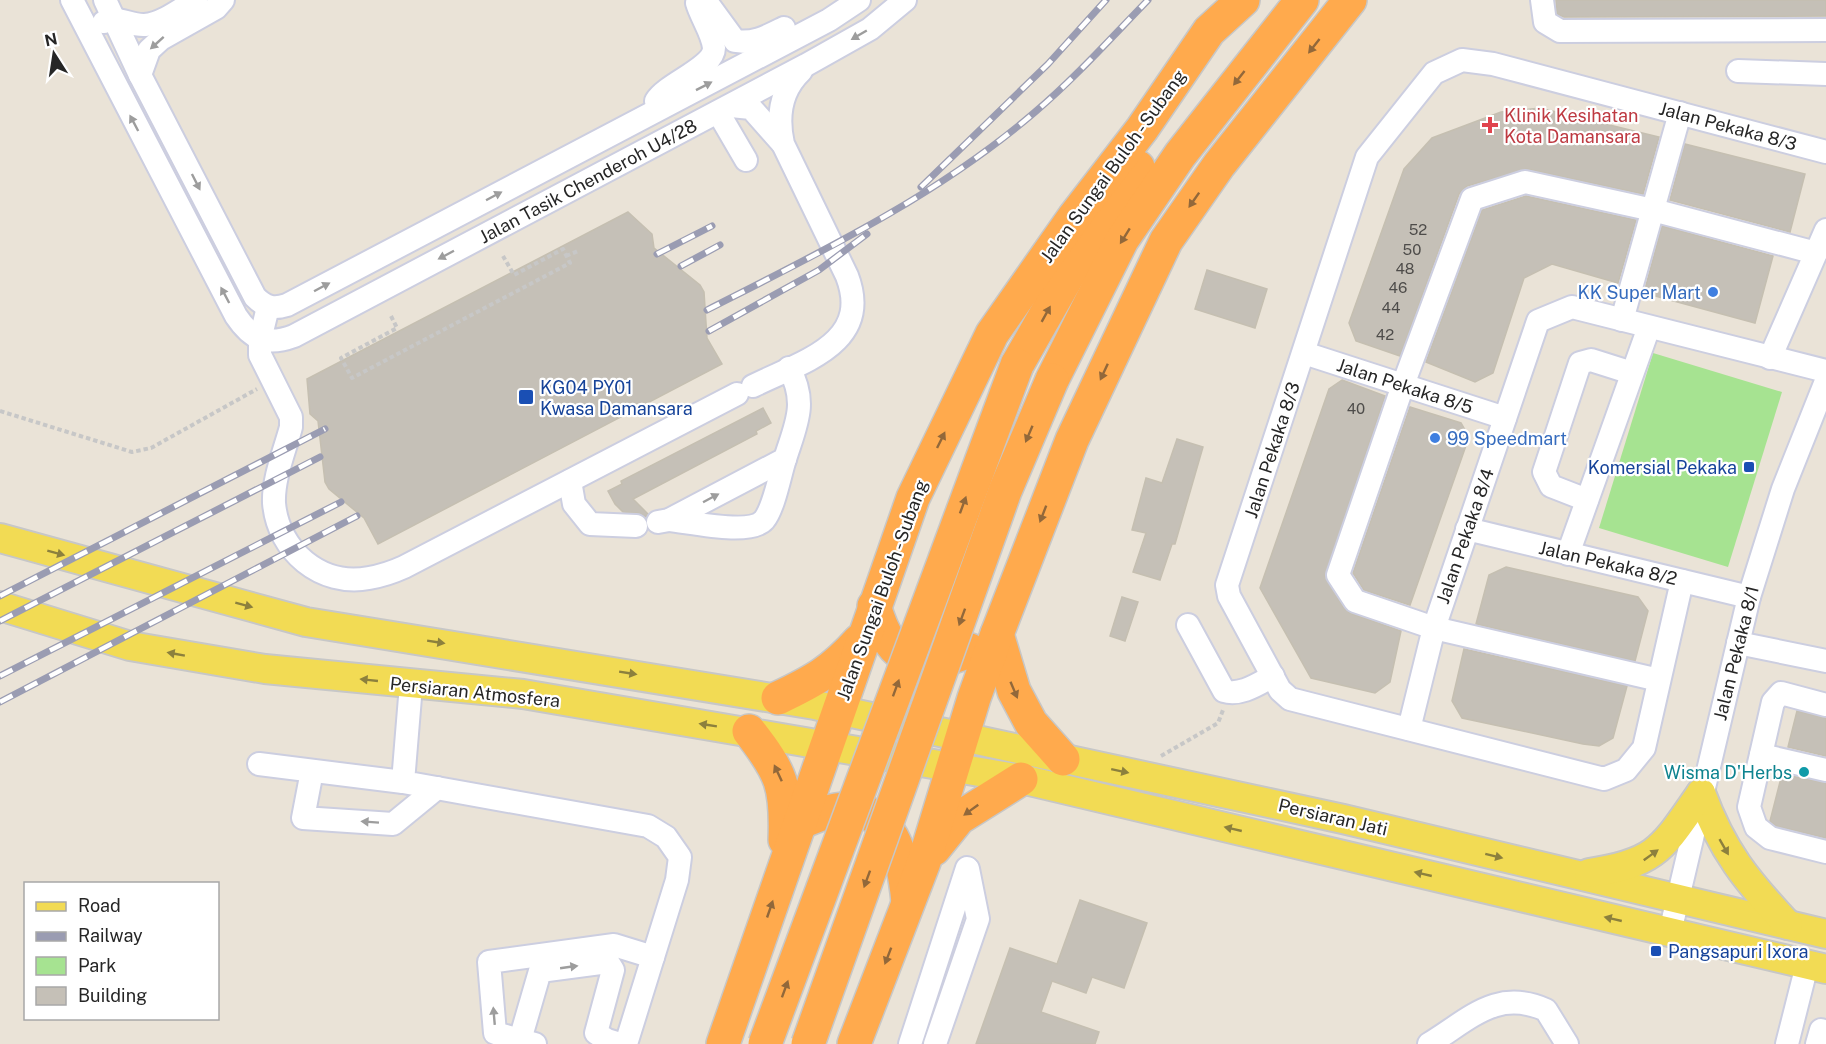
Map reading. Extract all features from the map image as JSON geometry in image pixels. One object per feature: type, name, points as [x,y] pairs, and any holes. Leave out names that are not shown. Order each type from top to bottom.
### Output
[{"type":"highway","name":"Jalan Sungai Buloh - Subang","points":[[723,1044],[913,498],[992,334],[1074,217],[1142,129],[1209,31],[1243,0]]},
{"type":"highway","name":"Jalan Sungai Buloh - Subang","points":[[765,1044],[1017,365],[1070,272],[1249,0]]},
{"type":"highway","points":[[808,1044],[1005,491],[1052,380],[1122,240],[1180,154],[1302,0]]},
{"type":"highway","points":[[854,1044],[924,862],[997,634],[1072,440],[1166,241],[1219,165],[1350,0]]},
{"type":"highway","points":[[778,698],[815,680],[836,666],[869,621],[884,632],[896,650],[923,660],[959,656],[997,634]]},
{"type":"highway","points":[[997,634],[1014,691],[1031,723],[1063,759]]},
{"type":"highway","points":[[749,732],[771,759],[784,787],[783,872]]},
{"type":"highway","points":[[924,862],[959,818],[1021,779]]},
{"type":"highway","points":[[801,822],[836,810],[860,810],[881,823],[896,839],[904,869],[909,903]]},
{"type":"main road","points":[[0,538],[306,622],[778,698],[838,711]]},
{"type":"main road","name":"Persiaran Atmosfera","points":[[0,606],[130,646],[265,669],[411,685],[523,694],[828,745],[958,752]]},
{"type":"main road","name":"Persiaran Jati","points":[[838,711],[958,752],[1021,779],[1816,967]]},
{"type":"main road","name":"Persiaran Jati","points":[[958,752],[1063,759],[1343,819],[1826,934]]},
{"type":"main road","points":[[1575,875],[1613,870],[1642,861],[1667,841],[1701,794]]},
{"type":"main road","points":[[1701,794],[1714,829],[1732,861],[1789,925]]},
{"type":"street","points":[[72,0],[86,31],[236,316],[252,336],[260,340]]},
{"type":"street","points":[[109,9],[145,25],[166,18],[196,0]]},
{"type":"street","points":[[140,75],[149,50],[161,39],[216,8],[223,0]]},
{"type":"street","points":[[647,115],[657,98],[708,62],[713,54],[712,41],[696,0]]},
{"type":"street","points":[[705,0],[735,41],[760,40],[804,18],[829,20]]},
{"type":"street","name":"Jalan Tasik Chenderoh U4/28","points":[[268,307],[287,305],[829,20],[859,0]]},
{"type":"street","name":"Jalan Tasik Chenderoh U4/28","points":[[260,340],[272,342],[294,336],[806,66],[870,29],[906,0]]},
{"type":"street","points":[[1542,0],[1545,22],[1560,31],[1826,30]]},
{"type":"street","points":[[86,31],[109,9]]},
{"type":"street","points":[[109,9],[140,75],[255,297],[268,307],[260,340],[260,355],[288,409],[291,427],[276,487],[274,502],[277,520],[283,538],[297,557],[330,576],[368,579],[404,567],[789,368],[838,340],[850,322],[854,304],[847,276],[783,144],[751,108],[724,109],[746,160]]},
{"type":"street","name":"Jalan Pekaka 8/3","points":[[1682,581],[1644,748],[1626,771],[1604,779],[1290,699],[1280,690],[1229,596],[1227,585],[1367,157],[1434,74],[1462,60],[1493,63],[1826,152]]},
{"type":"street","points":[[783,144],[781,108],[790,84],[806,66]]},
{"type":"street","points":[[1738,71],[1826,74]]},
{"type":"street","points":[[1622,320],[1680,113]]},
{"type":"street","points":[[1659,680],[1434,628],[1355,601],[1338,575],[1403,385],[1472,199],[1525,182],[1653,210],[1816,253]]},
{"type":"street","points":[[1770,358],[1826,230]]},
{"type":"street","name":"Jalan Pekaka 8/4","points":[[1409,729],[1434,628],[1538,321],[1572,307],[1826,371]]},
{"type":"street","points":[[1568,554],[1649,327]]},
{"type":"street","name":"Jalan Pekaka 8/5","points":[[1304,353],[1505,418]]},
{"type":"street","points":[[1587,500],[1551,486],[1544,472],[1580,363],[1591,360],[1632,373]]},
{"type":"street","points":[[785,459],[664,521],[745,528],[758,525],[767,515],[785,459],[801,403],[800,392],[789,368]]},
{"type":"street","name":"Jalan Pekaka 8/1","points":[[1670,932],[1749,597],[1783,489],[1826,381]]},
{"type":"street","points":[[570,481],[574,504],[590,524],[636,526]]},
{"type":"street","name":"Jalan Pekaka 8/2","points":[[1467,529],[1749,597]]},
{"type":"street","points":[[1188,625],[1217,682],[1224,691],[1232,693],[1244,690],[1273,676]]},
{"type":"street","points":[[1738,643],[1826,661]]},
{"type":"street","points":[[403,782],[411,685]]},
{"type":"street","points":[[1826,705],[1781,693],[1773,702],[1749,807],[1756,827],[1770,838],[1826,852]]},
{"type":"street","points":[[1761,755],[1826,770]]},
{"type":"street","points":[[259,764],[437,788],[648,826],[666,837],[680,857],[677,880],[626,1044]]},
{"type":"street","points":[[312,771],[303,818],[393,824],[437,788]]},
{"type":"street","points":[[910,1044],[967,868],[978,919],[935,1044]]},
{"type":"street","points":[[620,1044],[607,1040],[596,1032],[613,970],[608,962],[540,971],[528,1042],[495,1033],[489,962],[614,945],[653,957]]},
{"type":"street","points":[[1787,1044],[1816,967]]},
{"type":"street","points":[[1429,1044],[1495,1004],[1515,1000],[1546,1010],[1567,1044]]},
{"type":"street","points":[[1817,1044],[1821,1030],[1826,1032]]},
{"type":"path","points":[[391,316],[397,328],[341,358],[352,378],[570,263],[563,249],[514,275],[503,256]]},
{"type":"path","points":[[566,256],[578,251]]},
{"type":"path","points":[[0,411],[132,452],[151,447],[273,380]]},
{"type":"path","points":[[1132,774],[1218,723],[1232,693]]},
{"type":"green space","points":[[1653,353],[1782,392],[1728,567],[1599,528]]},
{"type":"building","points":[[1556,0],[1826,0],[1826,16],[1564,17],[1557,14]]},
{"type":"building","points":[[1540,108],[1659,137],[1643,194],[1527,169],[1467,186],[1459,194],[1400,356],[1356,341],[1349,323],[1404,169],[1432,138],[1501,112]]},
{"type":"building","points":[[1685,144],[1805,174],[1790,232],[1670,200]]},
{"type":"building","points":[[1526,196],[1636,220],[1618,283],[1552,264],[1524,278],[1493,373],[1475,382],[1426,362],[1482,210]]},
{"type":"building","name":"KG04 PY01 Kwasa Damansara","points":[[628,212],[652,234],[654,248],[700,285],[704,292],[707,338],[722,364],[378,544],[364,518],[329,489],[325,482],[318,421],[310,414],[307,379]]},
{"type":"building","points":[[1662,226],[1773,256],[1755,323],[1644,293]]},
{"type":"building","points":[[1207,270],[1267,289],[1255,328],[1195,309]]},
{"type":"building","points":[[1342,380],[1385,396],[1325,576],[1344,608],[1350,613],[1401,631],[1390,682],[1375,693],[1311,678],[1260,588],[1329,389]]},
{"type":"building","points":[[1410,407],[1461,423],[1469,437],[1410,605],[1364,590],[1353,573]]},
{"type":"building","points":[[763,408],[771,423],[756,431],[757,434],[633,499],[648,514],[646,517],[637,513],[623,512],[615,504],[608,491],[622,484],[621,481]]},
{"type":"building","points":[[1177,439],[1203,447],[1175,544],[1172,544],[1160,580],[1133,572],[1146,533],[1132,530],[1146,478],[1162,483]]},
{"type":"building","points":[[1506,567],[1638,597],[1648,611],[1635,661],[1476,624],[1489,575]]},
{"type":"building","points":[[1122,597],[1138,602],[1125,641],[1110,636]]},
{"type":"building","points":[[1464,649],[1627,686],[1613,738],[1599,746],[1583,744],[1462,718],[1452,701]]},
{"type":"building","points":[[1797,711],[1826,718],[1826,756],[1788,747]]},
{"type":"building","points":[[1782,774],[1826,783],[1826,838],[1776,826],[1770,821]]},
{"type":"building","points":[[1080,900],[1147,923],[1124,988],[1092,977],[1086,993],[1052,981],[1041,1012],[1099,1032],[1095,1044],[976,1044],[1010,948],[1057,964]]},
{"type":"railway","points":[[921,187],[1048,64],[1106,0]]},
{"type":"railway","points":[[707,310],[877,221],[958,170],[1050,99],[1148,0]]},
{"type":"railway","points":[[657,254],[712,226]]},
{"type":"railway","points":[[709,331],[819,270],[867,234]]},
{"type":"railway","points":[[681,266],[720,245]]},
{"type":"railway","points":[[0,596],[325,429]]},
{"type":"railway","points":[[0,621],[320,457]]},
{"type":"railway","points":[[0,676],[341,502]]},
{"type":"railway","points":[[0,702],[357,516]]},
{"type":"place","name":"Klinik Kesihatan Kota Damansara","points":[[1490,125]]},
{"type":"place","name":"KK Super Mart","points":[[1713,292]]},
{"type":"place","name":"KG04 PY01 Kwasa Damansara","points":[[526,397]]},
{"type":"place","name":"99 Speedmart","points":[[1435,438]]},
{"type":"place","name":"Komersial Pekaka","points":[[1749,467]]},
{"type":"place","name":"Wisma D'Herbs","points":[[1804,772]]},
{"type":"place","name":"Pangsapuri Ixora","points":[[1656,951]]}]
